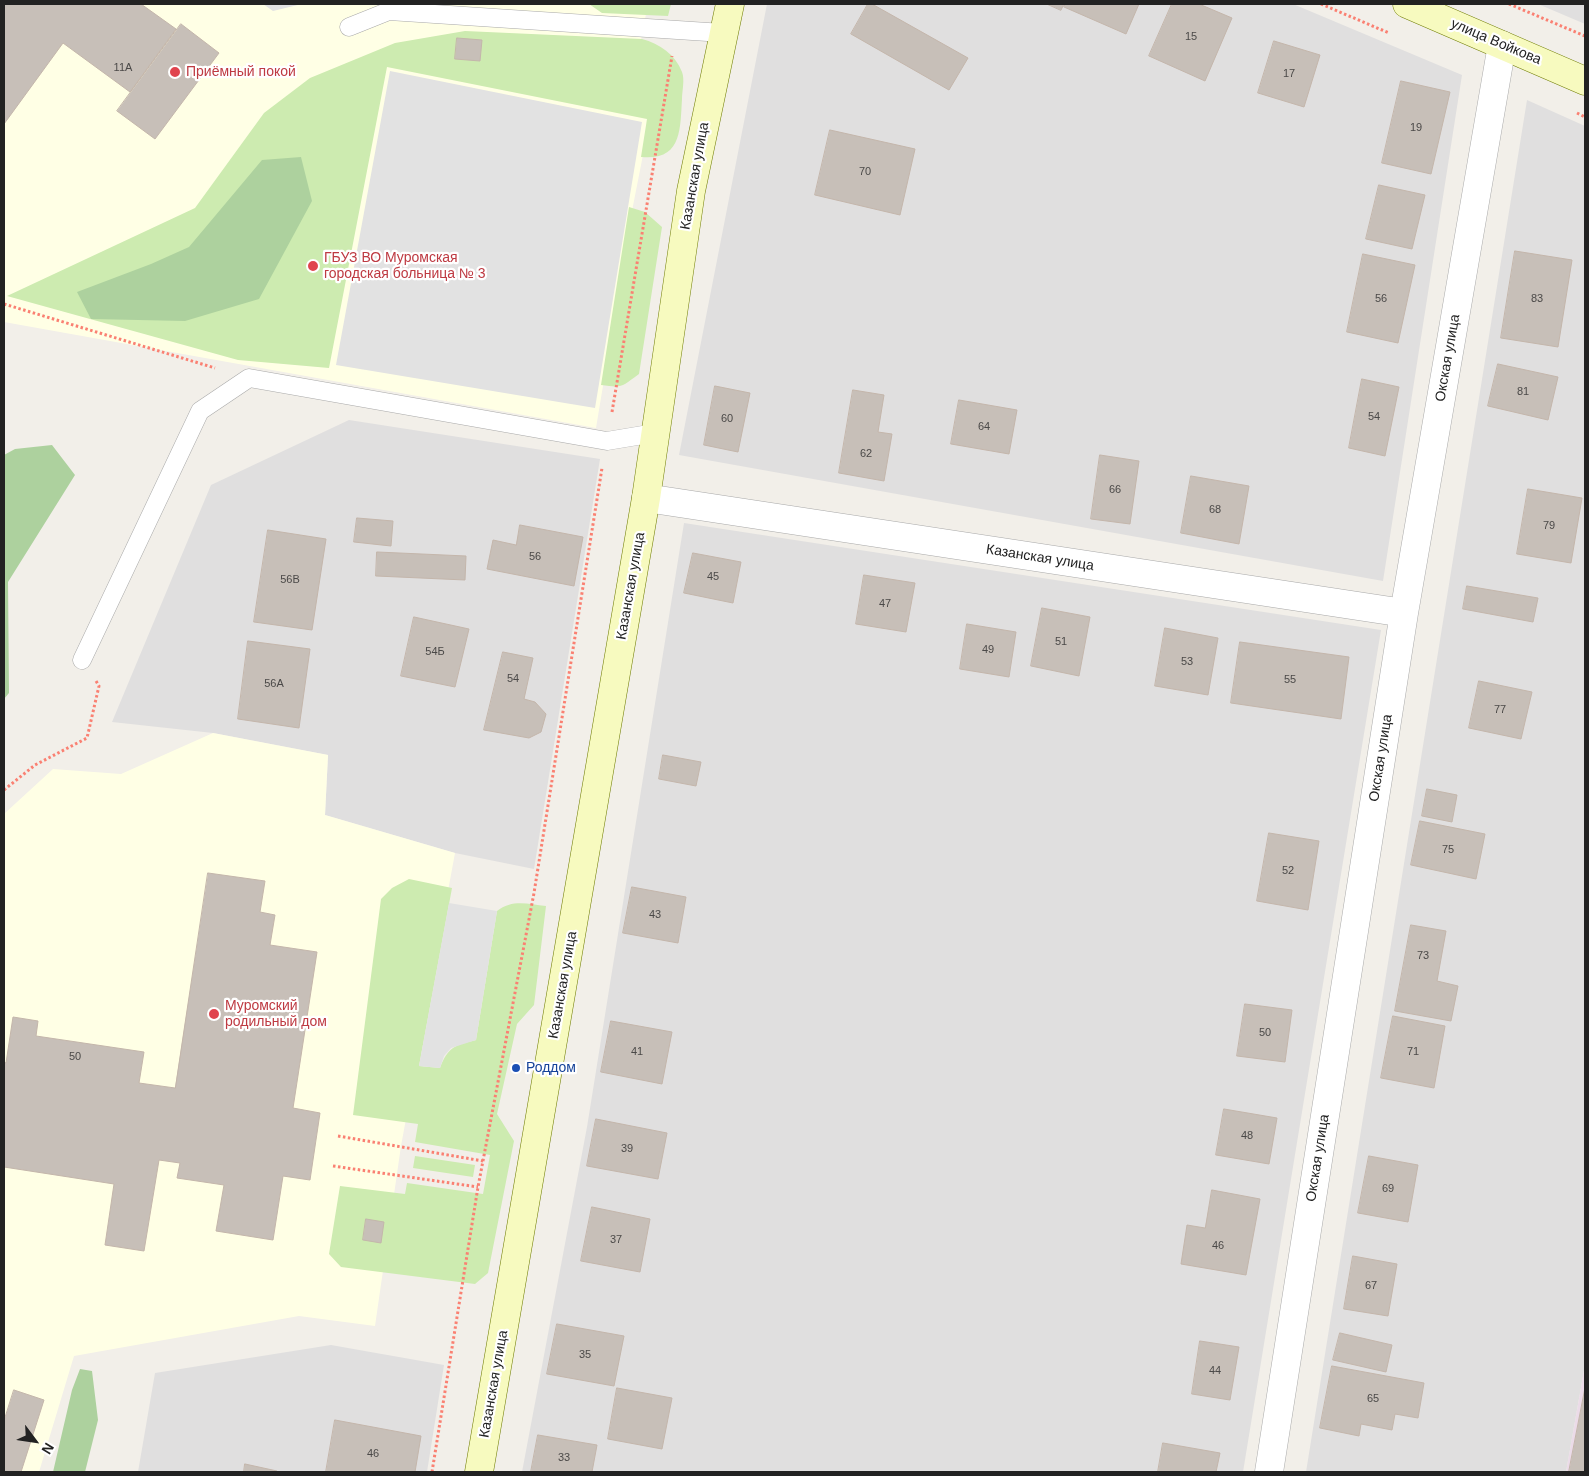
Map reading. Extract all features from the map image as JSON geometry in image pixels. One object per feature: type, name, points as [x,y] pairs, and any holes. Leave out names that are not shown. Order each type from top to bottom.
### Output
[{"type":"street","name":"Казанская улица","points":[[479,1472],[646,498],[691,191],[730,4]]},
{"type":"street","name":"улица Войкова","points":[[1407,4],[1585,81]]},
{"type":"street","name":"Окская улица","points":[[1269,1472],[1404,613],[1502,45]]},
{"type":"street","name":"Казанская улица","points":[[646,498],[1404,613]]},
{"type":"lane","points":[[350,26],[389,11],[723,33]]},
{"type":"lane","points":[[82,660],[200,411],[249,378],[607,441],[655,433]]},
{"type":"path","points":[[1508,4],[1585,36]]},
{"type":"path","points":[[432,1472],[478,1187],[534,893],[607,441],[677,30]]},
{"type":"path","points":[[4,304],[249,378]]},
{"type":"path","points":[[4,790],[35,765],[86,738],[99,686],[82,660]]},
{"type":"path","points":[[338,1136],[483,1161]]},
{"type":"path","points":[[333,1166],[478,1187]]},
{"type":"shaded area","name":"ГБУЗ ВО Муромская городская больница № 3","points":[[4,4],[648,4],[637,60],[651,114],[632,211],[596,428],[4,322]]},
{"type":"shaded area","points":[[263,4],[302,4],[273,11]]},
{"type":"shaded area","points":[[767,4],[1293,4],[1462,75],[1383,581],[679,455]]},
{"type":"shaded area","points":[[1538,4],[1585,4],[1585,24]]},
{"type":"shaded area","points":[[390,71],[642,122],[595,408],[336,365]]},
{"type":"shaded area","points":[[1527,100],[1585,126],[1585,1365],[1566,1472],[1306,1472]]},
{"type":"shaded area","points":[[349,420],[600,459],[534,869],[455,853],[325,815],[328,755],[213,733],[112,722],[211,485]]},
{"type":"shaded area","points":[[684,523],[1381,630],[1243,1472],[522,1472],[587,1127]]},
{"type":"shaded area","name":"Муромский родильный дом","points":[[213,733],[328,755],[325,815],[455,853],[401,1146],[375,1326],[299,1316],[74,1356],[39,1472],[4,1472],[4,814],[53,769],[121,774]]},
{"type":"shaded area","points":[[449,903],[497,911],[476,1040],[451,1048],[444,1056],[440,1068],[419,1066]]},
{"type":"shaded area","points":[[331,1345],[444,1365],[427,1472],[138,1472],[155,1373]]},
{"type":"shaded area","points":[[1585,1365],[1585,1472],[1566,1472]]},
{"type":"green space","points":[[589,4],[671,4],[668,16],[602,13]]},
{"type":"green space","points":[[465,31],[642,39],[655,44],[671,55],[683,75],[681,122],[676,141],[671,149],[664,154],[654,157],[641,157],[647,119],[387,67],[329,368],[238,360],[7,296],[195,208],[264,113],[310,78],[395,43]]},
{"type":"green space","points":[[301,157],[312,201],[259,299],[185,321],[91,319],[77,292],[151,264],[189,247],[262,160]]},
{"type":"green space","points":[[629,207],[645,212],[662,227],[639,374],[622,386],[601,385]]},
{"type":"green space","points":[[52,445],[75,475],[8,582],[9,693],[4,699],[4,455],[15,449]]},
{"type":"green space","points":[[409,879],[452,888],[419,1066],[440,1068],[449,1051],[457,1046],[476,1040],[497,911],[514,904],[546,906],[534,1005],[517,1024],[497,1114],[514,1141],[488,1273],[475,1284],[341,1267],[329,1254],[340,1186],[405,1194],[407,1183],[483,1194],[490,1155],[415,1142],[418,1124],[353,1115],[381,899],[392,888]]},
{"type":"green space","points":[[415,1156],[475,1165],[473,1177],[413,1168]]},
{"type":"green space","points":[[80,1369],[92,1371],[98,1420],[85,1472],[53,1472],[72,1390]]},
{"type":"building","points":[[4,4],[141,4],[176,29],[130,92],[63,43],[4,124]]},
{"type":"building","points":[[868,4],[872,4],[968,58],[949,90],[851,34]]},
{"type":"building","points":[[1047,4],[1064,4],[1061,10]]},
{"type":"building","points":[[1066,4],[1139,4],[1126,34],[1064,7]]},
{"type":"building","points":[[1172,4],[1199,4],[1232,18],[1205,81],[1149,56]]},
{"type":"building","name":"Приёмный покой","points":[[181,24],[219,53],[155,139],[117,111]]},
{"type":"building","points":[[457,38],[482,40],[480,61],[455,59]]},
{"type":"building","points":[[1274,41],[1320,55],[1304,107],[1258,93]]},
{"type":"building","points":[[1401,81],[1450,92],[1431,174],[1382,163]]},
{"type":"building","points":[[830,130],[915,149],[900,215],[815,195]]},
{"type":"building","points":[[1379,185],[1425,195],[1412,249],[1366,239]]},
{"type":"building","points":[[1515,251],[1572,260],[1558,347],[1501,338]]},
{"type":"building","points":[[1363,254],[1415,265],[1398,343],[1347,332]]},
{"type":"building","points":[[1498,364],[1558,377],[1548,420],[1488,406]]},
{"type":"building","points":[[1362,379],[1399,387],[1385,456],[1349,448]]},
{"type":"building","points":[[715,386],[750,393],[738,452],[704,445]]},
{"type":"building","points":[[853,390],[884,395],[878,432],[892,434],[884,481],[839,473]]},
{"type":"building","points":[[959,400],[1017,410],[1009,454],[951,444]]},
{"type":"building","points":[[1100,455],[1139,461],[1130,524],[1091,519]]},
{"type":"building","points":[[1191,476],[1249,486],[1239,544],[1181,533]]},
{"type":"building","points":[[1528,489],[1582,498],[1571,563],[1517,554]]},
{"type":"building","points":[[357,518],[393,521],[391,546],[354,542]]},
{"type":"building","points":[[520,525],[583,537],[574,586],[487,569],[493,540],[516,545]]},
{"type":"building","points":[[268,530],[326,539],[312,630],[254,622]]},
{"type":"building","points":[[377,552],[466,556],[465,580],[376,576]]},
{"type":"building","points":[[693,553],[741,562],[733,603],[684,593]]},
{"type":"building","points":[[864,575],[915,583],[906,632],[856,624]]},
{"type":"building","points":[[1467,586],[1538,598],[1533,622],[1463,609]]},
{"type":"building","points":[[1042,608],[1090,617],[1079,676],[1031,666]]},
{"type":"building","points":[[414,617],[469,629],[455,687],[401,676]]},
{"type":"building","points":[[967,624],[1016,632],[1009,677],[960,669]]},
{"type":"building","points":[[1165,628],[1218,638],[1208,695],[1155,686]]},
{"type":"building","points":[[248,641],[310,649],[299,728],[238,719]]},
{"type":"building","points":[[1240,642],[1349,657],[1341,719],[1231,703]]},
{"type":"building","points":[[503,652],[533,658],[524,699],[535,702],[546,714],[541,732],[529,738],[484,730]]},
{"type":"building","points":[[1479,681],[1532,692],[1521,739],[1469,728]]},
{"type":"building","points":[[663,755],[701,762],[696,786],[659,779]]},
{"type":"building","points":[[1427,789],[1457,795],[1452,822],[1422,816]]},
{"type":"building","points":[[1420,821],[1485,834],[1476,879],[1411,865]]},
{"type":"building","points":[[1269,833],[1319,841],[1308,910],[1257,901]]},
{"type":"building","points":[[208,873],[265,881],[260,912],[275,915],[270,945],[317,952],[293,1108],[320,1113],[310,1180],[283,1176],[273,1240],[216,1231],[224,1185],[177,1178],[180,1163],[159,1160],[144,1251],[105,1245],[114,1184],[4,1167],[4,1062],[6,1063],[13,1017],[38,1021],[36,1036],[144,1052],[139,1083],[175,1088]]},
{"type":"building","points":[[632,887],[686,897],[678,943],[623,933]]},
{"type":"building","points":[[1411,925],[1446,931],[1437,981],[1458,986],[1451,1021],[1395,1011]]},
{"type":"building","points":[[1245,1004],[1292,1010],[1285,1062],[1237,1056]]},
{"type":"building","points":[[1393,1016],[1445,1026],[1434,1088],[1381,1078]]},
{"type":"building","points":[[611,1021],[672,1032],[662,1084],[601,1072]]},
{"type":"building","points":[[1224,1109],[1277,1118],[1269,1164],[1216,1155]]},
{"type":"building","points":[[596,1119],[667,1133],[658,1179],[587,1166]]},
{"type":"building","points":[[1369,1156],[1418,1165],[1408,1222],[1358,1213]]},
{"type":"building","points":[[1212,1190],[1260,1199],[1246,1275],[1181,1264],[1187,1225],[1205,1228]]},
{"type":"building","points":[[592,1207],[650,1219],[640,1272],[581,1261]]},
{"type":"building","points":[[366,1219],[384,1222],[381,1243],[363,1240]]},
{"type":"building","points":[[1353,1256],[1397,1264],[1388,1316],[1344,1309]]},
{"type":"building","points":[[557,1324],[624,1336],[614,1386],[547,1374]]},
{"type":"building","points":[[1340,1333],[1392,1345],[1386,1372],[1333,1360]]},
{"type":"building","points":[[1200,1341],[1239,1347],[1230,1400],[1192,1394]]},
{"type":"building","points":[[1332,1366],[1424,1383],[1418,1418],[1395,1414],[1392,1430],[1361,1424],[1359,1436],[1320,1428]]},
{"type":"building","points":[[617,1388],[672,1398],[662,1449],[608,1439]]},
{"type":"building","points":[[1585,1388],[1585,1472],[1569,1472]]},
{"type":"building","points":[[14,1390],[44,1400],[21,1472],[4,1472],[4,1421]]},
{"type":"building","points":[[335,1420],[421,1436],[415,1472],[326,1472]]},
{"type":"building","points":[[538,1435],[597,1445],[592,1472],[531,1472]]},
{"type":"building","points":[[1163,1443],[1220,1453],[1216,1472],[1158,1472]]},
{"type":"building","points":[[245,1464],[277,1471],[277,1472],[244,1472]]},
{"type":"place","name":"Приёмный покой","points":[[175,72]]},
{"type":"place","name":"ГБУЗ ВО Муромская городская больница № 3","points":[[313,266]]},
{"type":"place","name":"Муромский родильный дом","points":[[214,1014]]},
{"type":"place","name":"Роддом","points":[[516,1068]]}]
